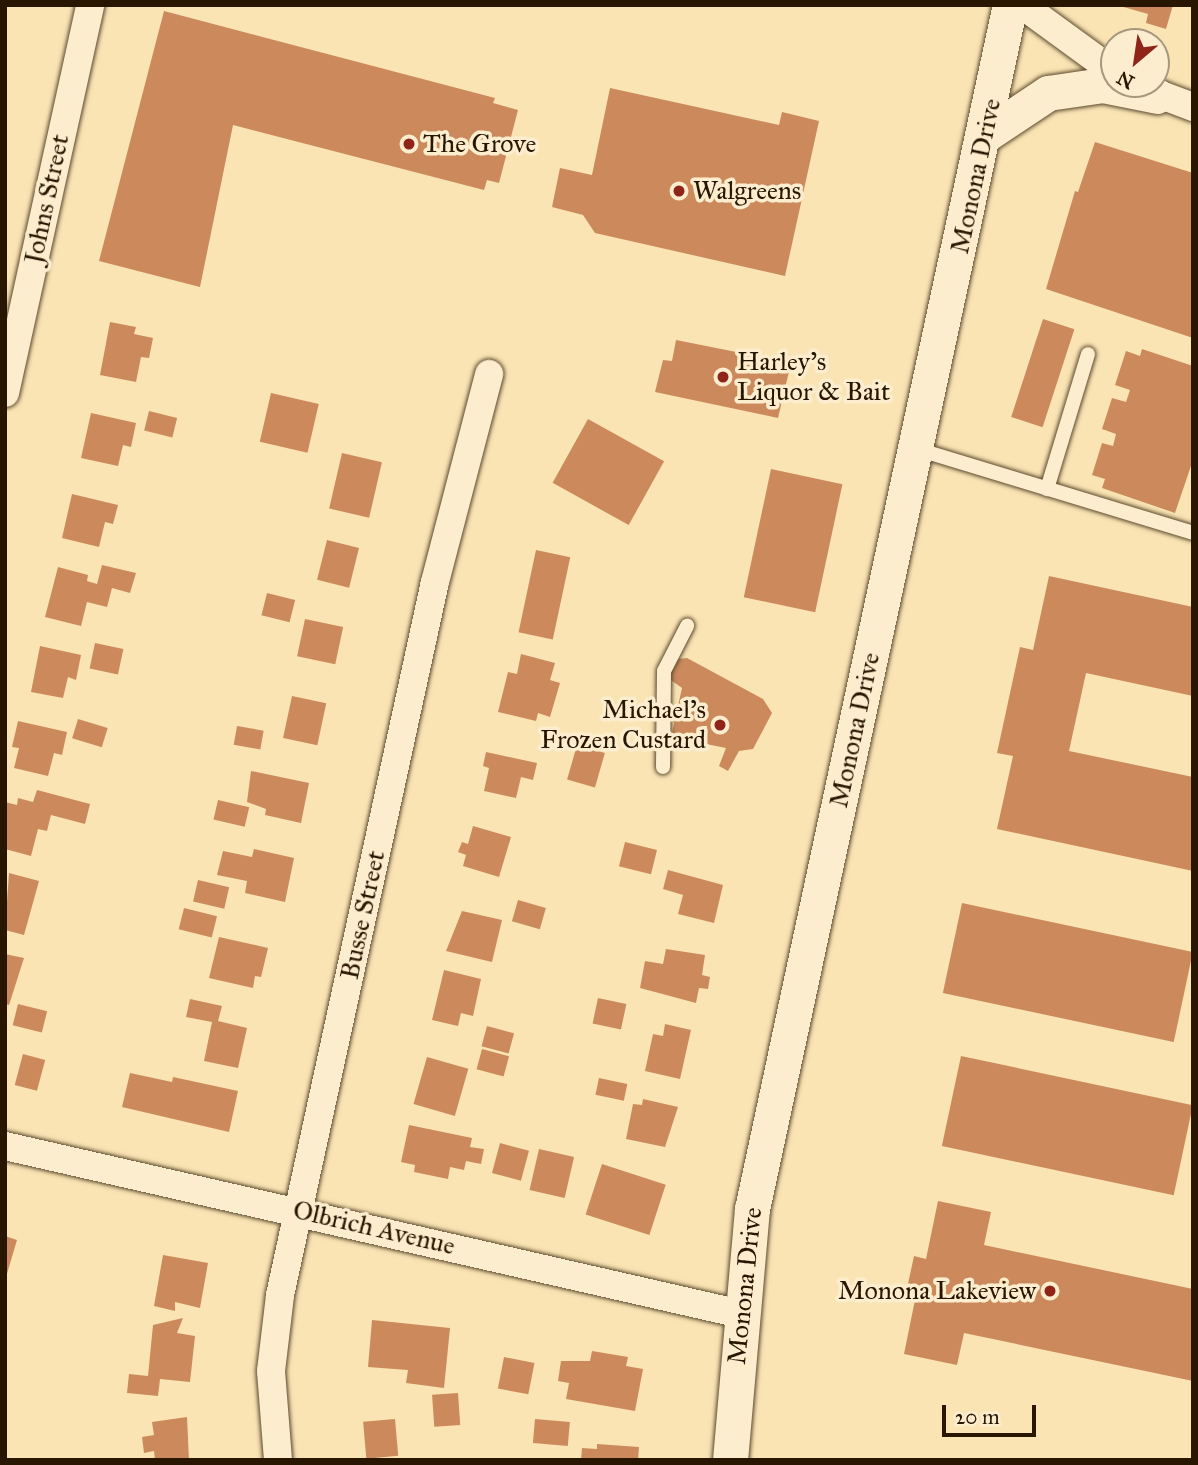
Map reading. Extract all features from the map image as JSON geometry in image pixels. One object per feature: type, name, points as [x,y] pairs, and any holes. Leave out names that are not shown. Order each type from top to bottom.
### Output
[{"type":"street","name":"Johns Street","points":[[5,393],[90,5]]},
{"type":"street","name":"Monona Drive","points":[[730,1460],[752,1209],[918,449],[1010,5]]},
{"type":"street","points":[[1022,5],[1100,62]]},
{"type":"street","points":[[985,135],[1048,93],[1100,86]]},
{"type":"street","points":[[1168,98],[1193,107]]},
{"type":"street","name":"Busse Street","points":[[278,1460],[271,1371],[280,1294],[435,582],[489,374]]},
{"type":"street","name":"Olbrich Avenue","points":[[5,1146],[741,1314]]},
{"type":"lane","points":[[1047,489],[1088,354]]},
{"type":"lane","points":[[918,449],[1193,533]]},
{"type":"lane","points":[[663,768],[664,671],[687,626]]},
{"type":"building","points":[[1173,5],[1166,28],[1146,23],[1148,14],[1120,6]]},
{"type":"building","name":"The Grove","points":[[164,11],[495,98],[493,103],[518,110],[499,183],[487,180],[484,190],[233,125],[200,287],[99,261]]},
{"type":"building","name":"Walgreens","points":[[610,88],[779,125],[782,112],[819,121],[785,276],[595,233],[583,215],[552,207],[560,168],[592,175]]},
{"type":"building","points":[[1095,142],[1193,173],[1193,338],[1046,289],[1075,191],[1078,192]]},
{"type":"building","points":[[1043,319],[1074,329],[1043,427],[1011,417]]},
{"type":"building","points":[[110,322],[136,327],[134,334],[153,338],[149,358],[141,357],[136,382],[100,375]]},
{"type":"building","name":"Harley's Liquor & Bait","points":[[676,340],[791,363],[778,418],[655,392],[663,360],[672,361]]},
{"type":"building","points":[[1142,349],[1193,366],[1193,460],[1175,513],[1102,488],[1105,479],[1092,475],[1102,443],[1113,446],[1116,434],[1102,429],[1112,398],[1126,402],[1130,390],[1115,385],[1126,351],[1140,356]]},
{"type":"building","points":[[271,393],[319,404],[307,453],[260,442]]},
{"type":"building","points":[[149,411],[177,418],[172,437],[144,430]]},
{"type":"building","points":[[91,413],[136,423],[131,447],[123,445],[118,466],[81,458]]},
{"type":"building","points":[[588,419],[664,461],[629,525],[553,483]]},
{"type":"building","points":[[342,453],[382,462],[369,518],[329,509]]},
{"type":"building","points":[[771,469],[842,484],[815,612],[744,597]]},
{"type":"building","points":[[72,494],[118,505],[113,524],[105,522],[99,547],[62,538]]},
{"type":"building","points":[[327,540],[359,548],[349,588],[317,580]]},
{"type":"building","points":[[536,550],[570,557],[553,639],[519,632]]},
{"type":"building","points":[[102,565],[136,573],[130,593],[112,588],[107,607],[87,602],[81,626],[45,617],[58,567],[88,575],[87,581],[97,584]]},
{"type":"building","points":[[1049,576],[1193,607],[1193,696],[1086,673],[1069,751],[1193,777],[1193,871],[997,829],[1013,756],[997,753],[1020,647],[1033,650]]},
{"type":"building","points":[[267,593],[295,600],[290,622],[261,615]]},
{"type":"building","points":[[305,619],[343,627],[335,664],[297,656]]},
{"type":"building","points":[[95,643],[123,649],[118,674],[90,668]]},
{"type":"building","points":[[40,646],[81,655],[76,680],[68,677],[63,698],[31,692]]},
{"type":"building","points":[[521,654],[555,663],[550,680],[560,683],[550,717],[538,713],[536,721],[498,712],[508,672],[517,674]]},
{"type":"building","name":"Michael's Frozen Custard","points":[[687,658],[763,699],[772,713],[753,749],[739,751],[728,771],[719,766],[726,748],[671,737],[682,688],[668,678],[678,659]]},
{"type":"building","points":[[292,696],[326,703],[317,745],[283,738]]},
{"type":"building","points":[[78,719],[108,728],[102,747],[72,738]]},
{"type":"building","points":[[18,721],[67,732],[62,755],[54,753],[48,776],[14,768],[19,748],[12,747]]},
{"type":"building","points":[[237,726],[264,731],[260,749],[234,745]]},
{"type":"building","points":[[577,745],[605,753],[595,788],[567,780]]},
{"type":"building","points":[[486,752],[537,763],[533,780],[521,777],[516,798],[484,791],[489,768],[483,766]]},
{"type":"building","points":[[251,771],[309,783],[301,823],[265,815],[266,809],[247,802]]},
{"type":"building","points":[[37,790],[90,804],[85,824],[51,815],[47,831],[38,829],[31,856],[5,849],[5,802],[17,805],[18,798],[33,802]]},
{"type":"building","points":[[218,800],[249,807],[245,827],[214,819]]},
{"type":"building","points":[[473,826],[511,837],[499,877],[463,866],[466,855],[458,852],[462,842],[468,844]]},
{"type":"building","points":[[625,842],[657,850],[651,874],[619,866]]},
{"type":"building","points":[[254,849],[294,858],[285,902],[245,893],[247,881],[217,875],[223,851],[252,857]]},
{"type":"building","points":[[668,870],[723,885],[714,923],[678,914],[683,895],[663,889]]},
{"type":"building","points":[[9,873],[39,881],[24,935],[5,930]]},
{"type":"building","points":[[198,880],[229,887],[224,909],[193,901]]},
{"type":"building","points":[[518,900],[546,908],[540,929],[512,921]]},
{"type":"building","points":[[962,903],[1193,952],[1174,1042],[943,993]]},
{"type":"building","points":[[184,908],[217,916],[212,938],[179,929]]},
{"type":"building","points":[[462,911],[502,920],[492,962],[446,951]]},
{"type":"building","points":[[219,937],[268,948],[261,977],[255,976],[253,988],[209,978]]},
{"type":"building","points":[[666,949],[705,955],[702,975],[710,977],[708,989],[699,988],[696,1003],[640,988],[645,961],[663,964]]},
{"type":"building","points":[[5,954],[24,958],[9,1005],[5,1004]]},
{"type":"building","points":[[444,970],[481,979],[473,1016],[461,1013],[458,1026],[432,1020]]},
{"type":"building","points":[[598,998],[626,1004],[621,1029],[593,1023]]},
{"type":"building","points":[[190,999],[222,1006],[218,1021],[247,1028],[238,1068],[204,1061],[212,1022],[186,1017]]},
{"type":"building","points":[[18,1004],[47,1011],[42,1033],[13,1025]]},
{"type":"building","points":[[665,1024],[691,1030],[680,1079],[645,1071],[653,1034],[663,1036]]},
{"type":"building","points":[[487,1026],[514,1033],[509,1054],[482,1046]]},
{"type":"building","points":[[482,1049],[509,1056],[504,1077],[477,1069]]},
{"type":"building","points":[[23,1054],[45,1060],[37,1091],[15,1085]]},
{"type":"building","points":[[961,1056],[1193,1105],[1174,1195],[942,1146]]},
{"type":"building","points":[[427,1057],[468,1069],[455,1116],[413,1104]]},
{"type":"building","points":[[130,1073],[172,1082],[173,1077],[238,1091],[229,1132],[122,1107]]},
{"type":"building","points":[[599,1078],[627,1084],[624,1101],[595,1095]]},
{"type":"building","points":[[643,1099],[678,1107],[665,1147],[626,1139],[633,1104],[642,1105]]},
{"type":"building","points":[[409,1125],[472,1138],[470,1147],[484,1149],[481,1164],[466,1161],[464,1170],[450,1167],[448,1179],[414,1172],[415,1165],[401,1162]]},
{"type":"building","points":[[500,1143],[529,1151],[521,1181],[492,1173]]},
{"type":"building","points":[[539,1149],[574,1157],[565,1198],[530,1190]]},
{"type":"building","points":[[602,1164],[666,1185],[649,1235],[586,1214]]},
{"type":"building","name":"Monona Lakeview","points":[[938,1201],[991,1212],[984,1245],[1193,1289],[1193,1381],[964,1333],[957,1365],[904,1354],[916,1295],[906,1293],[914,1256],[926,1259]]},
{"type":"building","points":[[5,1236],[17,1240],[6,1277],[5,1277]]},
{"type":"building","points":[[163,1255],[208,1263],[200,1308],[175,1302],[175,1311],[154,1306]]},
{"type":"building","points":[[183,1318],[177,1333],[195,1336],[190,1382],[160,1379],[158,1396],[127,1393],[129,1374],[148,1376],[153,1325]]},
{"type":"building","points":[[372,1320],[450,1328],[444,1388],[406,1383],[408,1370],[368,1367]]},
{"type":"building","points":[[592,1351],[628,1357],[626,1366],[643,1369],[635,1411],[566,1399],[569,1383],[558,1381],[561,1361],[590,1361]]},
{"type":"building","points":[[504,1357],[534,1363],[528,1394],[498,1388]]},
{"type":"building","points":[[458,1393],[460,1425],[434,1427],[432,1395]]},
{"type":"building","points":[[187,1417],[189,1460],[155,1460],[154,1451],[144,1453],[142,1437],[154,1435],[152,1422]]},
{"type":"building","points":[[395,1419],[398,1456],[366,1459],[363,1422]]},
{"type":"building","points":[[535,1419],[570,1422],[568,1446],[533,1443]]},
{"type":"building","points":[[597,1444],[639,1447],[638,1460],[581,1460],[582,1448],[597,1449]]},
{"type":"place","name":"The Grove","points":[[409,144]]},
{"type":"place","name":"Walgreens","points":[[679,191]]},
{"type":"place","name":"Harley's Liquor & Bait","points":[[723,377]]},
{"type":"place","name":"Michael's Frozen Custard","points":[[720,725]]},
{"type":"place","name":"Monona Lakeview","points":[[1050,1291]]}]
